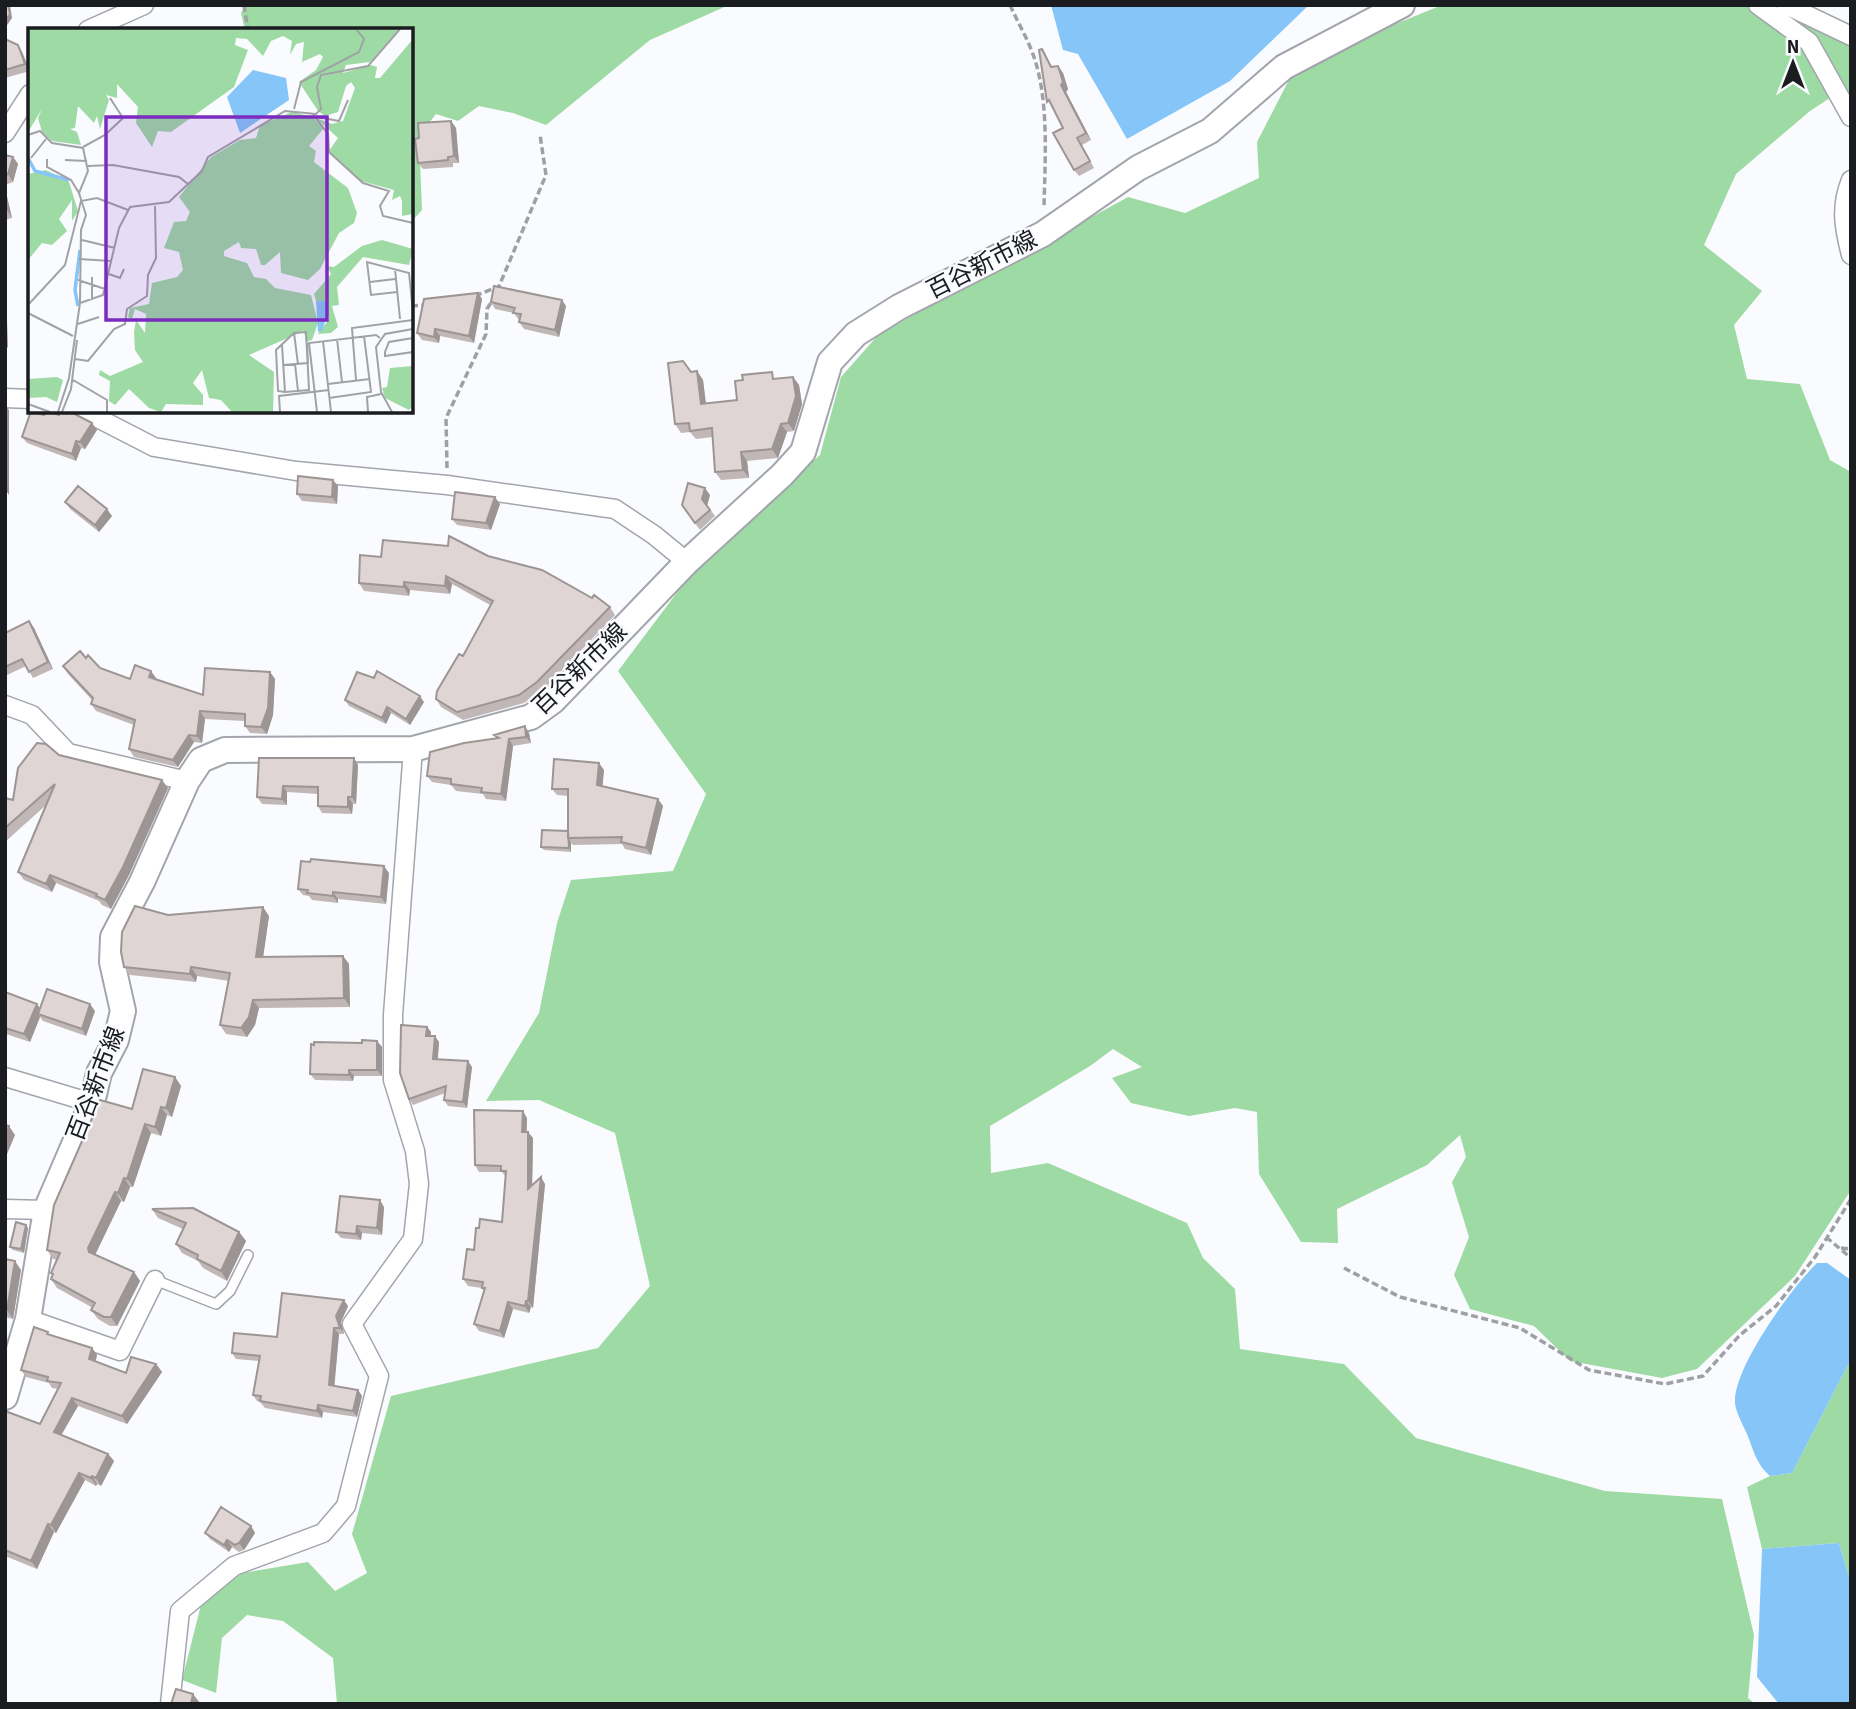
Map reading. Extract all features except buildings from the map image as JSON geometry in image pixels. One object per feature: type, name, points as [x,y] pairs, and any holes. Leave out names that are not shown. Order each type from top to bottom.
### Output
[{"type":"main road","name":"百谷新市線","points":[[5,1397],[28,1319],[46,1210],[92,1103],[99,1073],[116,1040],[123,1011],[112,962],[113,937],[142,882],[187,781],[201,760],[225,750],[413,749],[531,717],[553,701],[687,562],[782,475],[803,452],[830,362],[856,334],[899,307],[1043,234],[1138,168],[1210,131],[1284,67],[1402,5]]},
{"type":"street","points":[[92,28],[144,5]]},
{"type":"street","points":[[1758,5],[1809,42],[1851,117]]},
{"type":"street","points":[[1786,5],[1851,36]]},
{"type":"street","points":[[5,133],[28,97]]},
{"type":"street","points":[[1851,180],[1844,197],[1844,228],[1851,255]]},
{"type":"street","points":[[5,398],[28,399]]},
{"type":"street","points":[[88,413],[154,447],[296,471],[447,485],[615,509],[654,535],[687,562]]},
{"type":"street","points":[[5,705],[32,715],[68,753],[187,781]]},
{"type":"street","points":[[170,1704],[180,1611],[234,1566],[323,1533],[345,1506],[379,1376],[352,1324],[413,1239],[419,1184],[415,1151],[393,1080],[393,1015],[413,749]]},
{"type":"street","points":[[5,1077],[92,1103]]},
{"type":"street","points":[[5,1209],[46,1210]]},
{"type":"street","points":[[28,1319],[120,1351],[155,1280]]},
{"type":"lane","points":[[155,1280],[216,1304],[230,1291],[248,1255]]},
{"type":"path","points":[[244,5],[248,28]]},
{"type":"path","points":[[1010,5],[1035,58],[1041,84],[1045,155],[1043,234]]},
{"type":"path","points":[[447,485],[446,418],[486,334],[487,309],[500,286],[546,175],[540,135]]},
{"type":"path","points":[[465,301],[500,286]]},
{"type":"path","points":[[413,306],[439,303]]},
{"type":"path","points":[[1344,1268],[1400,1297],[1520,1328],[1589,1370],[1665,1384],[1703,1376],[1740,1335],[1776,1306],[1815,1257],[1851,1199]]},
{"type":"path","points":[[1826,1237],[1851,1258]]},
{"type":"path","points":[[1839,1248],[1851,1249]]},
{"type":"green space","points":[[245,5],[729,5],[650,40],[546,125],[513,113],[479,106],[458,121],[436,114],[419,136],[422,210],[413,220],[413,28],[245,28],[241,13]]},
{"type":"green space","points":[[1442,5],[1746,5],[1796,40],[1833,96],[1810,111],[1736,174],[1704,245],[1762,291],[1734,325],[1747,379],[1800,384],[1830,460],[1851,472],[1851,1190],[1795,1276],[1697,1369],[1662,1378],[1570,1361],[1534,1326],[1470,1309],[1454,1275],[1469,1237],[1452,1182],[1466,1157],[1460,1135],[1427,1165],[1337,1209],[1338,1243],[1301,1242],[1259,1174],[1257,1112],[1235,1108],[1189,1116],[1131,1103],[1112,1078],[1142,1067],[1113,1049],[1090,1066],[990,1126],[991,1173],[1048,1163],[1187,1223],[1203,1258],[1235,1289],[1240,1349],[1344,1364],[1416,1438],[1605,1491],[1722,1499],[1754,1635],[1748,1698],[1755,1704],[337,1704],[333,1658],[283,1621],[247,1615],[222,1638],[216,1693],[182,1680],[201,1605],[242,1573],[308,1562],[335,1591],[367,1573],[352,1534],[391,1396],[598,1348],[650,1286],[615,1133],[539,1100],[486,1101],[539,1013],[557,923],[571,880],[673,871],[706,794],[618,671],[703,558],[820,455],[841,377],[879,334],[1128,197],[1185,213],[1259,178],[1257,142],[1294,70],[1330,51]]},
{"type":"green space","points":[[1767,7],[1851,41],[1851,108],[1811,38]]},
{"type":"green space","points":[[1851,1359],[1851,1584],[1839,1543],[1762,1549],[1747,1487],[1770,1476],[1792,1473]]},
{"type":"water","points":[[1051,5],[1309,5],[1230,81],[1127,139],[1078,54],[1063,50]]},
{"type":"water","points":[[1817,1263],[1827,1263],[1851,1280],[1851,1359],[1792,1473],[1770,1476],[1757,1459],[1737,1412],[1737,1388],[1743,1370],[1766,1329],[1793,1290]]},
{"type":"water","points":[[1839,1543],[1851,1584],[1851,1704],[1779,1704],[1757,1677],[1762,1549]]}]
